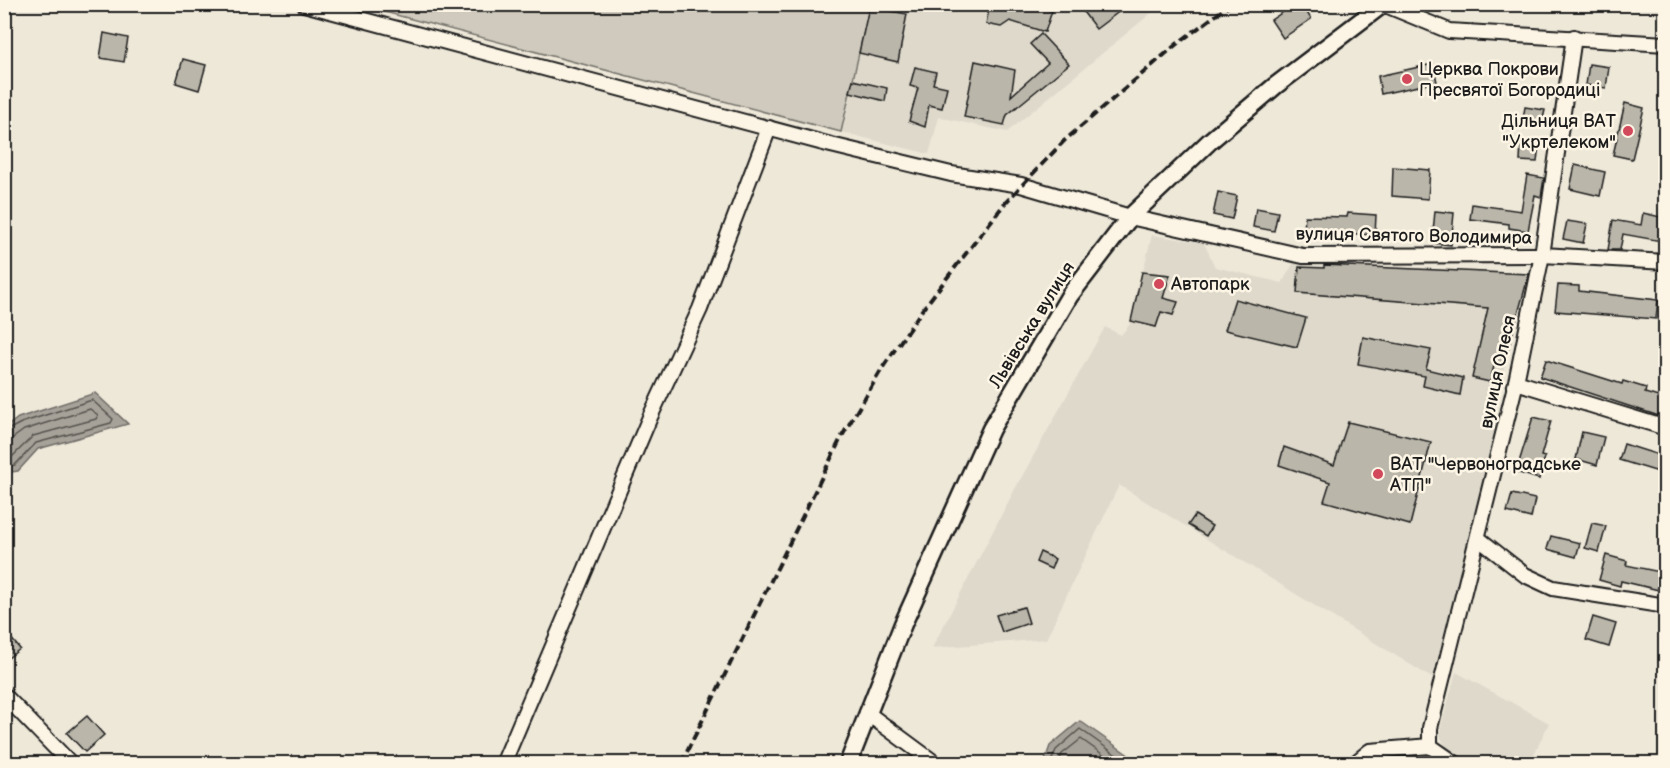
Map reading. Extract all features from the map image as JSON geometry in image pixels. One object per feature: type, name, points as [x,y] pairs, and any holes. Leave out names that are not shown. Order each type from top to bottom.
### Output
[{"type":"main road","name":"Львівська вулиця","points":[[848,764],[903,624],[990,429],[1070,295],[1130,217],[1210,141],[1267,93],[1383,4]]},
{"type":"street","name":"вулиця Святого Володимира","points":[[304,4],[951,174],[1021,185],[1130,217],[1303,256],[1542,255],[1665,262]]},
{"type":"street","points":[[1383,4],[1449,31],[1665,44]]},
{"type":"street","name":"вулиця Олеся","points":[[1430,746],[1430,728],[1434,708],[1479,539],[1516,382],[1542,255],[1574,37]]},
{"type":"street","points":[[503,764],[650,417],[700,309],[769,128]]},
{"type":"street","points":[[1516,382],[1665,428]]},
{"type":"street","points":[[1479,539],[1525,575],[1553,588],[1665,606]]},
{"type":"street","points":[[4,694],[70,764]]},
{"type":"street","points":[[867,713],[936,764]]},
{"type":"street","points":[[1354,764],[1370,752],[1430,746],[1456,764]]},
{"type":"shaded area","points":[[358,5],[870,5],[841,132]]},
{"type":"shaded area","points":[[870,5],[1161,5],[1007,132],[939,117],[929,154],[841,132]]},
{"type":"shaded area","points":[[1152,235],[1204,243],[1215,267],[1282,283],[1294,262],[1529,274],[1492,415],[1502,418],[1432,678],[1119,485],[1046,639],[932,648],[1015,489],[1105,327],[1121,335],[1130,324]]},
{"type":"shaded area","points":[[1456,672],[1549,723],[1530,763],[1474,763],[1446,747],[1439,734]]},
{"type":"water","points":[[95,393],[128,424],[38,449],[18,471],[5,473],[5,428],[18,418]]},
{"type":"water","points":[[1080,721],[1140,763],[1044,763],[1050,746]]},
{"type":"building","points":[[990,4],[1033,4],[1052,11],[1045,32],[1010,21],[1001,27],[986,24]]},
{"type":"building","points":[[1087,4],[1129,4],[1096,29],[1081,9]]},
{"type":"building","points":[[1295,4],[1302,4],[1311,19],[1283,38],[1271,20]]},
{"type":"building","points":[[869,7],[907,14],[898,62],[859,53]]},
{"type":"building","points":[[104,33],[128,38],[124,62],[100,58]]},
{"type":"building","points":[[1041,34],[1069,64],[1007,115],[1004,125],[964,117],[975,61],[1015,70],[1011,96],[1048,63],[1030,44]]},
{"type":"building","points":[[183,59],[206,65],[199,90],[176,83]]},
{"type":"building","name":"Церква Покрови Пресвятої Богородиці","points":[[1433,64],[1437,82],[1381,94],[1378,76]]},
{"type":"building","points":[[1589,64],[1609,67],[1606,88],[1586,85]]},
{"type":"building","points":[[915,67],[936,72],[933,84],[947,87],[942,108],[929,105],[925,127],[909,121],[918,88],[910,86]]},
{"type":"building","points":[[853,80],[887,88],[885,101],[850,92]]},
{"type":"building","name":"Дільниця ВАТ \"Укртелеком\"","points":[[1625,103],[1644,108],[1632,159],[1613,155]]},
{"type":"building","points":[[1525,107],[1545,110],[1542,123],[1523,119]]},
{"type":"building","points":[[1521,143],[1539,144],[1537,162],[1520,161]]},
{"type":"building","points":[[1575,165],[1605,172],[1600,196],[1570,189]]},
{"type":"building","points":[[1393,167],[1430,170],[1428,199],[1392,196]]},
{"type":"building","points":[[1527,175],[1544,178],[1541,197],[1535,195],[1528,231],[1509,228],[1509,224],[1470,219],[1472,204],[1521,211]]},
{"type":"building","points":[[1218,192],[1237,196],[1232,219],[1213,215]]},
{"type":"building","points":[[1256,208],[1278,212],[1274,231],[1253,227]]},
{"type":"building","points":[[1435,211],[1454,213],[1451,245],[1432,243]]},
{"type":"building","points":[[1348,213],[1376,215],[1375,235],[1304,231],[1305,216],[1347,217]]},
{"type":"building","points":[[1643,213],[1665,218],[1661,241],[1623,234],[1620,250],[1608,250],[1613,220],[1641,225]]},
{"type":"building","points":[[1567,221],[1587,224],[1583,243],[1563,239]]},
{"type":"building","points":[[1324,265],[1529,274],[1504,364],[1495,362],[1490,382],[1472,378],[1488,308],[1297,293],[1299,267],[1324,268]]},
{"type":"building","points":[[1142,272],[1170,275],[1163,298],[1178,302],[1173,315],[1161,312],[1156,327],[1131,321]]},
{"type":"building","points":[[1558,285],[1579,286],[1579,291],[1658,300],[1656,319],[1555,311]]},
{"type":"building","points":[[1235,299],[1306,318],[1297,347],[1225,330]]},
{"type":"building","points":[[1363,337],[1431,350],[1426,369],[1463,378],[1460,395],[1423,386],[1425,376],[1358,364]]},
{"type":"building","points":[[1546,360],[1622,384],[1623,381],[1646,388],[1645,393],[1665,399],[1665,418],[1540,377]]},
{"type":"building","points":[[1533,417],[1551,421],[1541,456],[1545,457],[1539,479],[1516,472]]},
{"type":"building","name":"ВАТ \"Червоноградське АТП\"","points":[[1348,422],[1431,442],[1410,525],[1324,501],[1330,482],[1279,465],[1284,447],[1334,465]]},
{"type":"building","points":[[1582,432],[1604,437],[1597,465],[1576,459]]},
{"type":"building","points":[[1624,444],[1665,457],[1665,474],[1619,460]]},
{"type":"building","points":[[1512,494],[1535,499],[1531,518],[1507,512]]},
{"type":"building","points":[[1195,515],[1212,526],[1206,536],[1188,525]]},
{"type":"building","points":[[1592,523],[1606,526],[1599,552],[1585,548]]},
{"type":"building","points":[[1551,536],[1580,543],[1576,557],[1547,549]]},
{"type":"building","points":[[1040,552],[1055,559],[1051,569],[1036,562]]},
{"type":"building","points":[[1606,555],[1627,561],[1626,565],[1665,573],[1663,591],[1621,581],[1620,586],[1599,580]]},
{"type":"building","points":[[1024,607],[1029,623],[1002,632],[996,615]]},
{"type":"building","points":[[1593,617],[1616,624],[1609,647],[1586,640]]},
{"type":"building","points":[[4,630],[20,649],[4,661]]},
{"type":"building","points":[[87,716],[104,735],[85,752],[67,733]]},
{"type":"railway","points":[[681,764],[841,438],[883,367],[922,310],[1006,202],[1064,141],[1178,43],[1231,4]]},
{"type":"place","name":"Церква Покрови Пресвятої Богородиці","points":[[1407,79]]},
{"type":"place","name":"Дільниця ВАТ \"Укртелеком\"","points":[[1628,131]]},
{"type":"place","name":"Автопарк","points":[[1159,284]]},
{"type":"place","name":"ВАТ \"Червоноградське АТП\"","points":[[1378,474]]}]
